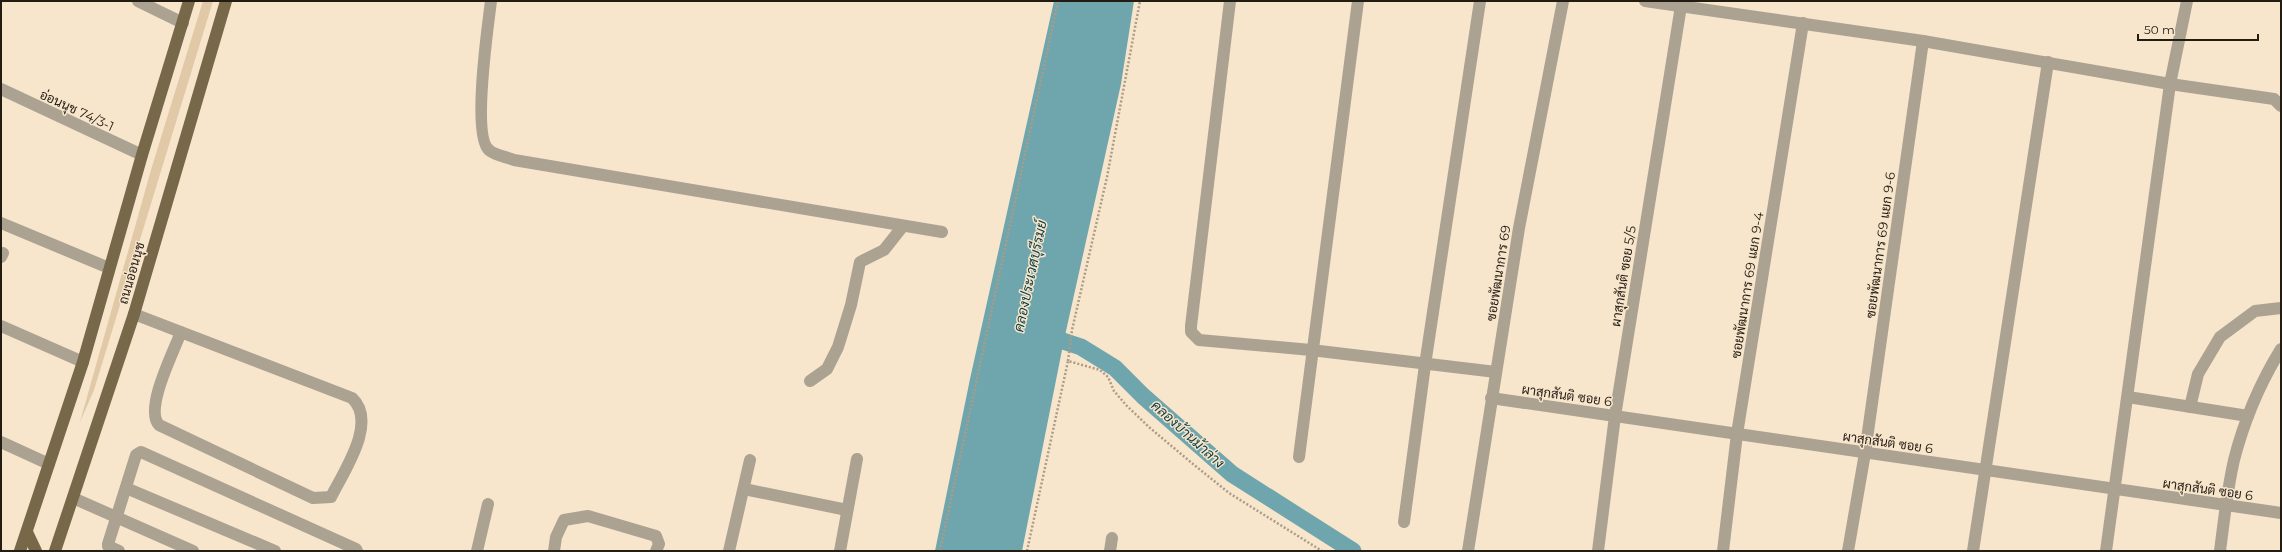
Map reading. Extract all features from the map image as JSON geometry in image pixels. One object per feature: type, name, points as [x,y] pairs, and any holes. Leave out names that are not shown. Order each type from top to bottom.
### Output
[{"type":"main road","name":"ถนนอ่อนนุช","points":[[20,551],[83,362],[142,155],[190,1]]},
{"type":"main road","name":"ถนนอ่อนนุช","points":[[55,548],[134,314],[226,1]]},
{"type":"main road","points":[[27,532],[36,551]]},
{"type":"street","points":[[138,1],[183,23]]},
{"type":"street","points":[[491,1],[481,114],[483,140],[489,150],[514,160],[536,164],[942,232]]},
{"type":"street","points":[[1230,1],[1191,332],[1199,340],[1311,350],[1425,365],[1496,372]]},
{"type":"street","points":[[1298,457],[1358,1]]},
{"type":"street","points":[[1404,522],[1425,365],[1480,1]]},
{"type":"street","name":"ซอยพัฒนาการ 69","points":[[1468,551],[1519,228],[1563,1]]},
{"type":"street","points":[[1645,1],[1922,41],[2170,84],[2278,99]]},
{"type":"street","points":[[2106,551],[2170,84],[2187,1]]},
{"type":"street","name":"ผาสุกสันติ ซอย 5/5","points":[[1598,551],[1615,416],[1681,6]]},
{"type":"street","name":"ซอยพัฒนาการ 69 แยก 9-4","points":[[1722,551],[1737,434],[1803,23]]},
{"type":"street","name":"ซอยพัฒนาการ 69 แยก 9-6","points":[[1848,551],[1864,453],[1922,41]]},
{"type":"street","points":[[1973,551],[2048,62]]},
{"type":"street","name":"อ่อนนุช 74/3-1","points":[[1,89],[142,155]]},
{"type":"street","points":[[1,223],[109,268]]},
{"type":"street","points":[[810,381],[827,369],[838,347],[851,304],[860,262],[884,250],[903,226]]},
{"type":"street","points":[[2190,407],[2198,374],[2208,354],[2220,337],[2255,311],[2281,308]]},
{"type":"street","points":[[134,314],[181,332],[352,398],[359,405],[362,412],[359,440],[331,497],[312,498],[159,425],[156,421],[154,402],[181,332]]},
{"type":"street","points":[[1,326],[83,362]]},
{"type":"street","points":[[2220,551],[2234,461],[2248,416],[2268,370],[2281,348]]},
{"type":"street","points":[[2128,397],[2248,416]]},
{"type":"street","name":"ผาสุกสันติ ซอย 6","points":[[1491,398],[2281,513]]},
{"type":"street","points":[[1,442],[49,464]]},
{"type":"street","points":[[119,551],[108,546],[136,455],[141,452],[244,497],[357,551]]},
{"type":"street","points":[[840,551],[857,459]]},
{"type":"street","points":[[730,551],[750,460]]},
{"type":"street","points":[[126,488],[275,551]]},
{"type":"street","points":[[744,489],[847,510]]},
{"type":"street","points":[[73,498],[193,551]]},
{"type":"street","points":[[477,551],[488,504]]},
{"type":"street","points":[[554,551],[556,537],[564,520],[588,516],[656,536],[659,544],[656,551]]},
{"type":"street","points":[[1110,551],[1112,538]]},
{"type":"path","points":[[940,551],[1058,1]]},
{"type":"path","points":[[1027,551],[1068,361],[1072,330],[1107,177],[1140,1]]},
{"type":"path","points":[[1068,361],[1100,370],[1108,377],[1114,391],[1126,405],[1150,428],[1193,464],[1229,493],[1322,551]]},
{"type":"shaded area","points":[[203,1],[213,1],[94,390],[80,422],[151,170]]},
{"type":"water","name":"คลองประเวศบุรีรมย์","points":[[1054,1],[1134,1],[1121,84],[1064,340],[1022,551],[935,551],[970,379]]},
{"type":"waterway","name":"คลองบ้านม้าล่าง","points":[[1042,334],[1081,347],[1115,368],[1143,396],[1232,474],[1353,551]]}]
